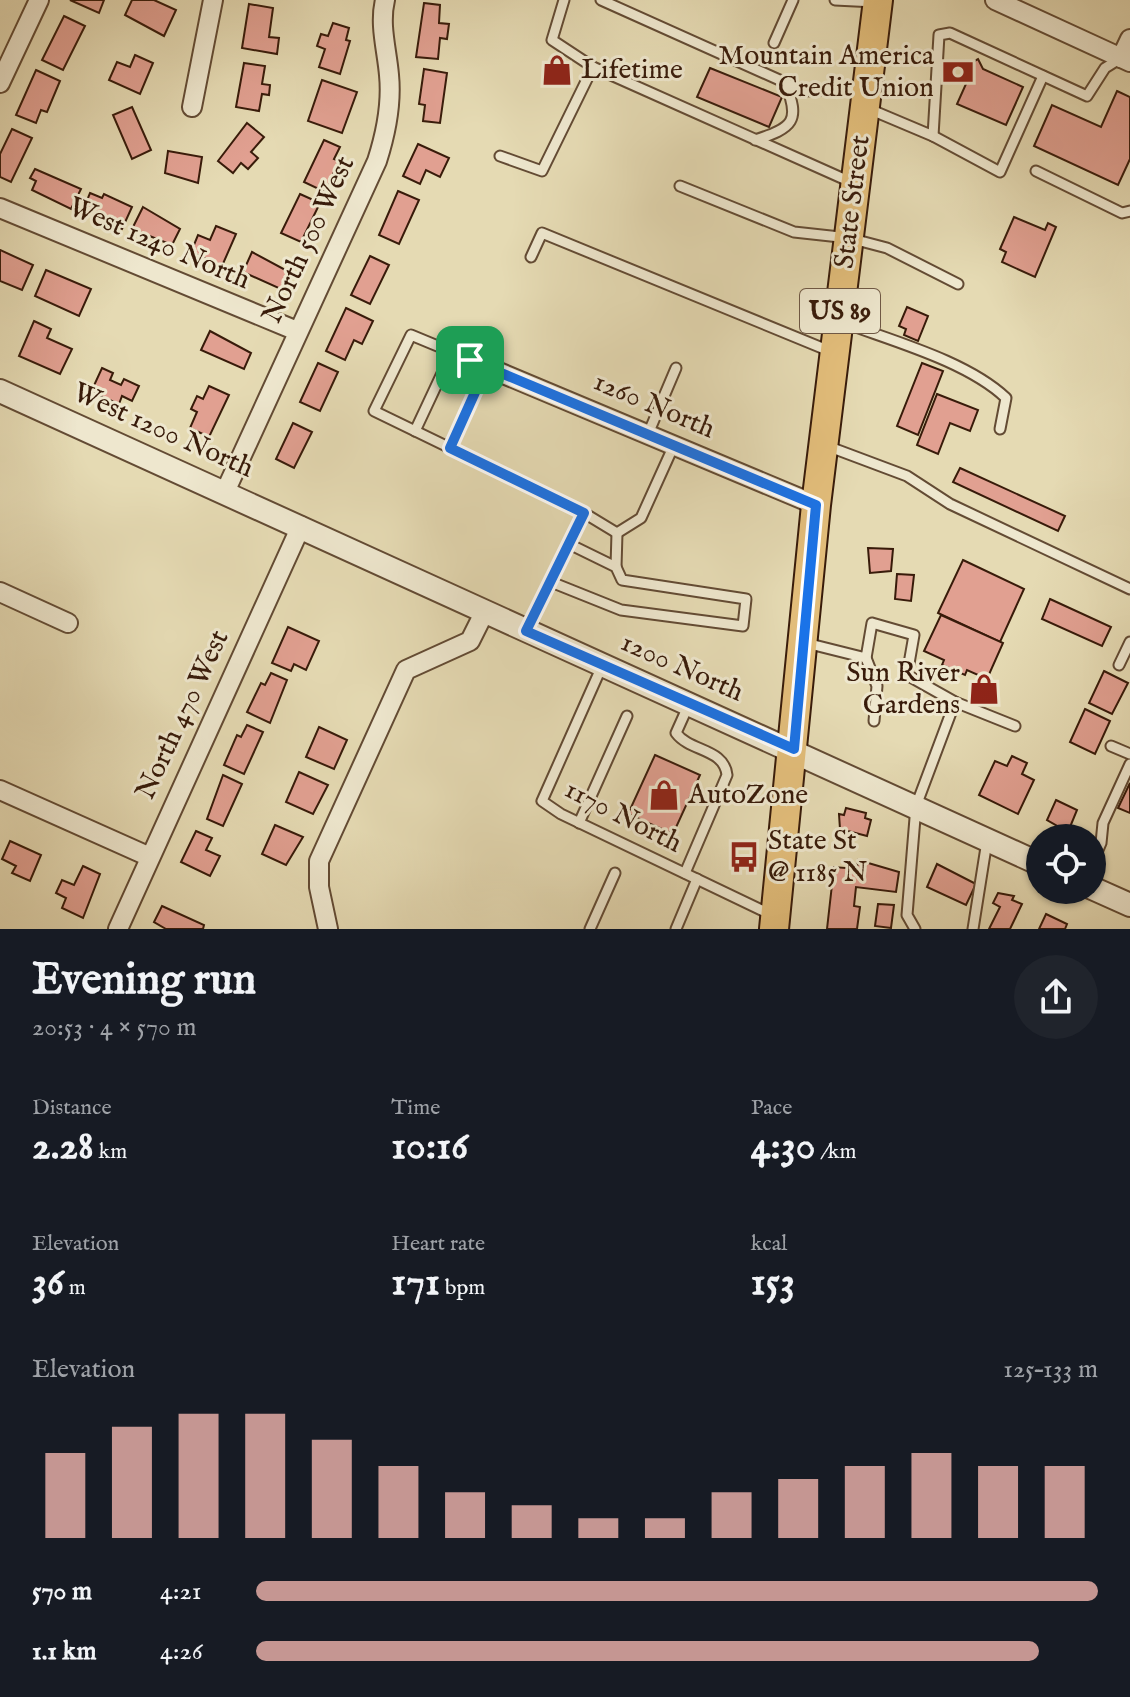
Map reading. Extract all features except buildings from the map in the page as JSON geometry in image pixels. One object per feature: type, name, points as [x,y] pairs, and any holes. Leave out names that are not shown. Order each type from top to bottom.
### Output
[{"type":"main road","name":"State Street","points":[[775,923],[816,505],[878,1]]},
{"type":"street","points":[[0,83],[39,0]]},
{"type":"street","points":[[192,107],[213,0]]},
{"type":"street","name":"North 500 West","points":[[225,492],[377,161],[384,137],[390,90],[383,33],[385,0]]},
{"type":"street","points":[[995,0],[1125,60],[1130,39]]},
{"type":"street","name":"West 1240 North","points":[[0,208],[297,331]]},
{"type":"street","name":"1260 North","points":[[470,360],[816,505]]},
{"type":"street","name":"West 1200 North","points":[[0,391],[301,526]]},
{"type":"street","name":"1200 North","points":[[301,526],[484,613],[794,749],[1026,857]]},
{"type":"street","name":"North 470 West","points":[[118,929],[301,526]]},
{"type":"street","points":[[0,592],[68,623]]},
{"type":"street","points":[[328,929],[319,887],[319,861],[406,670],[470,641],[484,613]]},
{"type":"street","points":[[0,790],[150,857]]},
{"type":"street","points":[[1106,894],[1130,905]]},
{"type":"lane","points":[[564,0],[552,40],[593,67],[856,185]]},
{"type":"lane","points":[[601,0],[804,91],[866,98],[1000,172],[1043,76]]},
{"type":"lane","points":[[774,43],[793,0]]},
{"type":"lane","points":[[835,0],[878,1]]},
{"type":"lane","points":[[933,136],[939,35],[950,33],[1087,96],[1105,68],[1125,60]]},
{"type":"lane","points":[[500,156],[542,171],[593,67]]},
{"type":"lane","points":[[755,140],[781,132],[793,119],[795,108],[785,83]]},
{"type":"lane","points":[[1036,171],[1122,213],[1130,211]]},
{"type":"lane","points":[[680,186],[794,232],[849,238],[887,248],[958,284]]},
{"type":"lane","points":[[531,257],[542,233],[835,354]]},
{"type":"lane","points":[[839,320],[924,353],[994,387],[1006,398],[1000,429]]},
{"type":"lane","points":[[450,448],[477,388],[470,360],[411,335],[374,411],[415,431],[450,448],[584,513],[617,533]]},
{"type":"lane","points":[[415,431],[452,352]]},
{"type":"lane","points":[[648,434],[676,368]]},
{"type":"lane","points":[[824,444],[907,476],[950,504],[1130,589]]},
{"type":"lane","points":[[617,533],[641,518],[674,445]]},
{"type":"lane","points":[[526,631],[584,513]]},
{"type":"lane","points":[[551,582],[621,610],[743,626],[746,599],[622,580],[616,567],[617,533]]},
{"type":"lane","points":[[569,544],[616,567]]},
{"type":"lane","points":[[874,721],[877,686],[866,658],[872,623],[914,635],[907,675],[955,702],[1015,726]]},
{"type":"lane","points":[[804,642],[866,658]]},
{"type":"lane","points":[[1119,665],[1130,642]]},
{"type":"lane","name":"1170 North","points":[[603,665],[542,801],[579,823],[697,879],[775,923]]},
{"type":"lane","points":[[915,929],[907,915],[916,806],[955,702]]},
{"type":"lane","points":[[685,873],[727,775],[726,765],[717,756],[681,739],[676,733],[689,703]]},
{"type":"lane","points":[[579,823],[627,716]]},
{"type":"lane","points":[[1111,746],[1130,754]]},
{"type":"lane","points":[[1103,824],[1130,764]]},
{"type":"lane","points":[[973,929],[987,839]]},
{"type":"lane","points":[[590,929],[615,873]]},
{"type":"lane","points":[[676,929],[697,879]]},
{"type":"place","name":"Lifetime","points":[[557,70]]},
{"type":"place","name":"Mountain America Credit Union","points":[[958,72]]},
{"type":"place","name":"Sun River Gardens","points":[[984,689]]},
{"type":"place","name":"AutoZone","points":[[664,795]]},
{"type":"place","name":"State St @ 1185 N","points":[[744,857]]},
{"type":"route","points":[[470,360],[816,505],[794,749],[526,631],[584,513],[450,448],[477,388],[470,360]]}]
